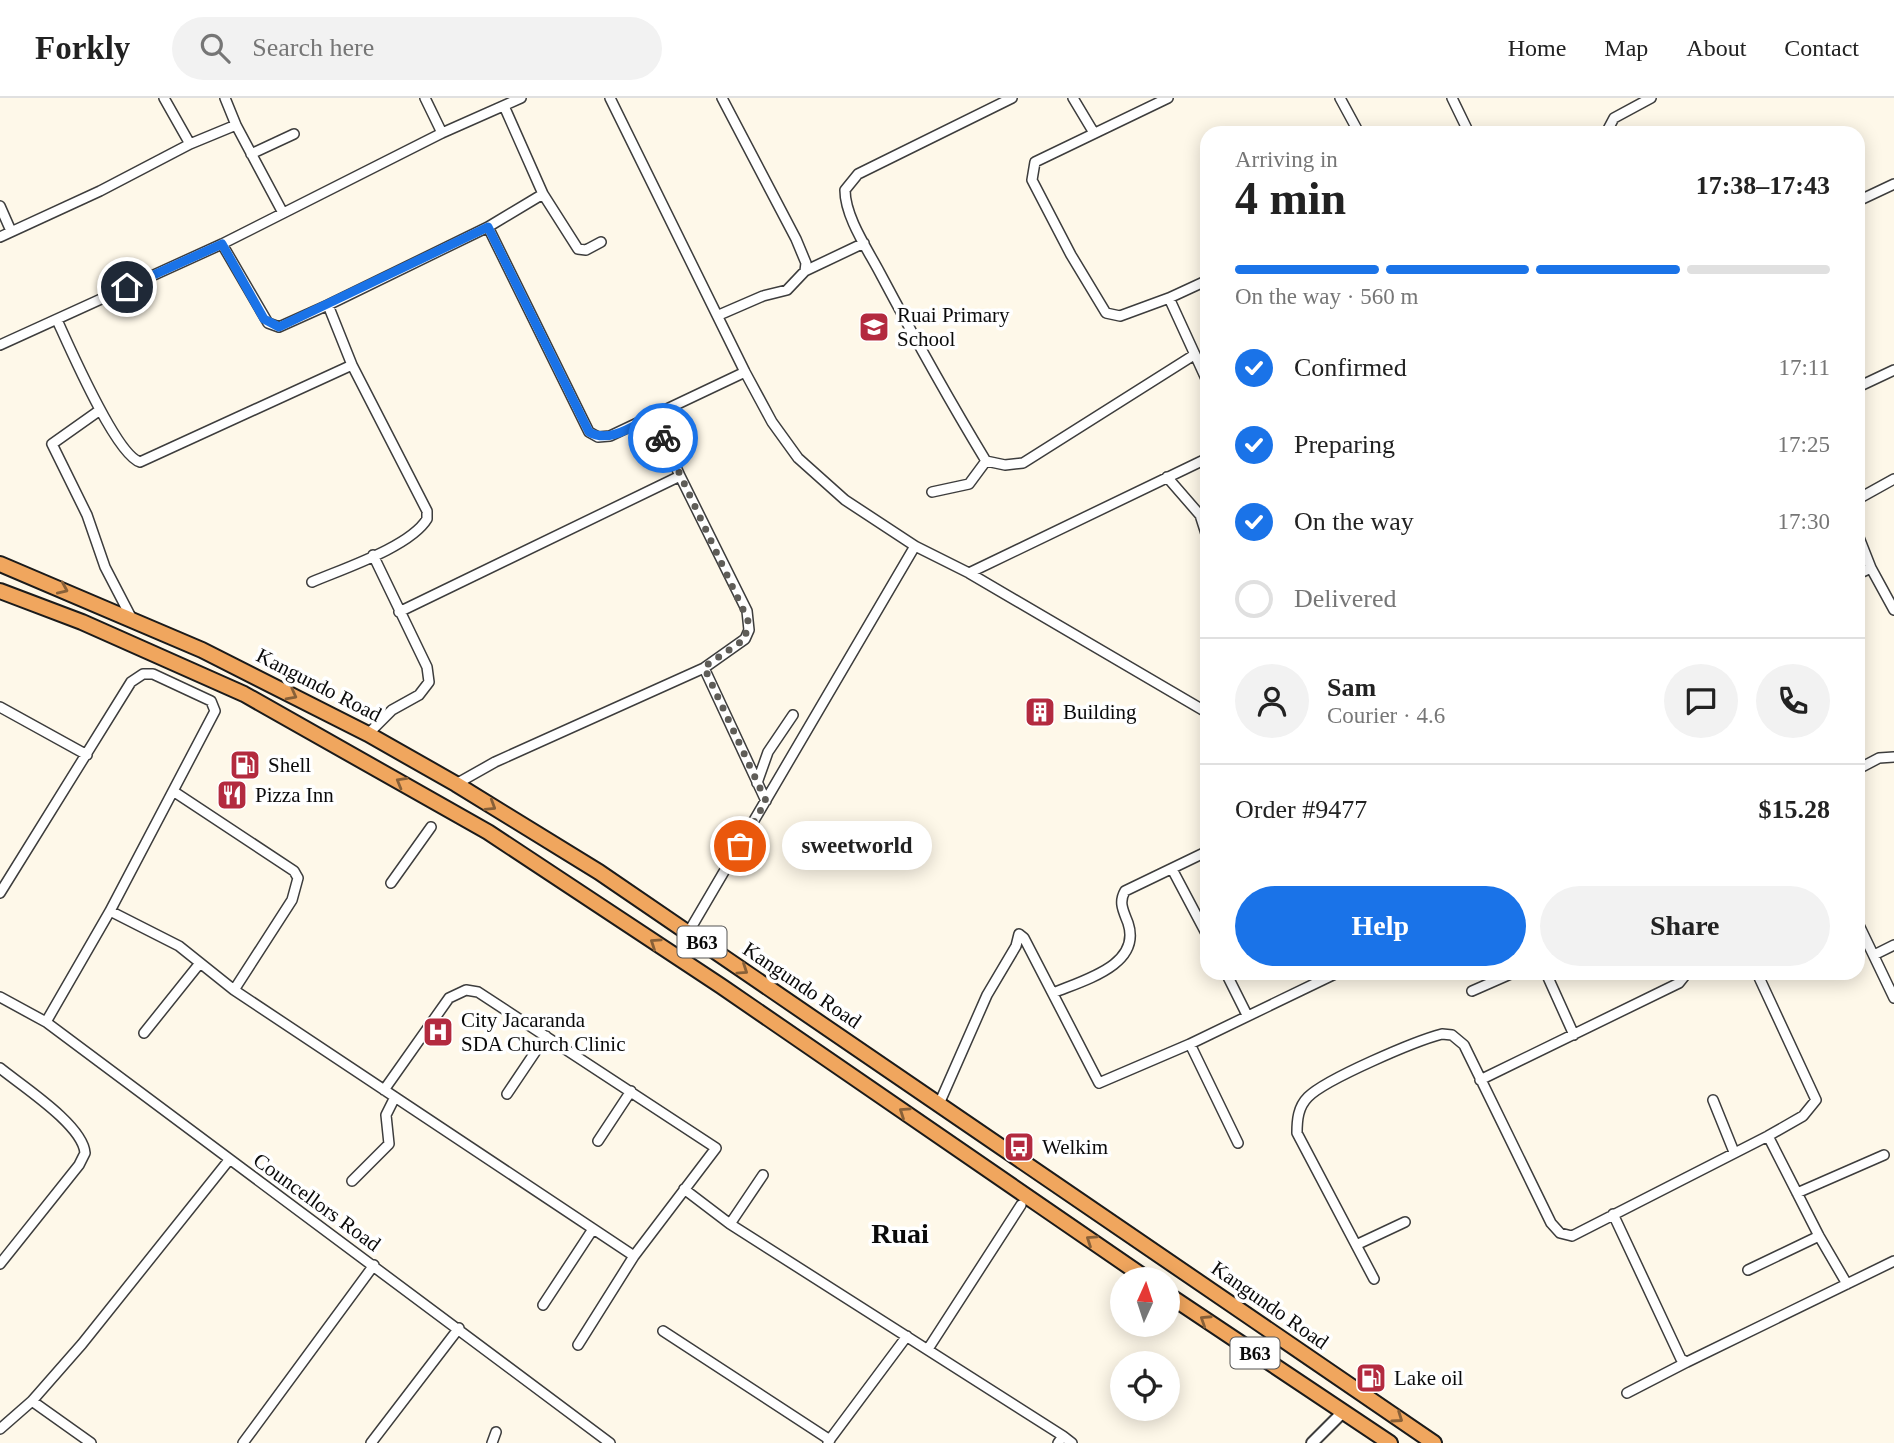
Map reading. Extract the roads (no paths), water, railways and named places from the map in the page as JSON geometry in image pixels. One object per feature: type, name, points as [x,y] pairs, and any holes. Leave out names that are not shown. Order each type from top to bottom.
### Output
[{"type":"highway","name":"Kangundo Road","points":[[0,564],[202,650],[368,734],[456,784],[599,872],[1434,1443]]},
{"type":"highway","name":"Kangundo Road","points":[[0,591],[82,622],[244,694],[488,832],[721,986],[1130,1267]]},
{"type":"highway","points":[[82,622],[86,600]]},
{"type":"highway","points":[[191,670],[202,650]]},
{"type":"highway","points":[[244,694],[253,675]]},
{"type":"highway","name":"B63","points":[[1180,1303],[1390,1443]]},
{"type":"street","points":[[164,98],[190,144]]},
{"type":"street","points":[[225,98],[236,125],[283,213]]},
{"type":"street","points":[[425,98],[442,133]]},
{"type":"street","points":[[0,345],[222,244],[442,133],[521,98]]},
{"type":"street","points":[[610,98],[719,315],[744,372],[772,422],[798,458],[845,500],[915,545],[969,573],[1200,708]]},
{"type":"street","points":[[723,98],[804,255],[805,271]]},
{"type":"street","points":[[1012,98],[858,174],[849,182],[845,197],[864,243],[913,335],[986,461],[1005,465],[1023,463],[1194,355]]},
{"type":"street","points":[[1073,98],[1094,133]]},
{"type":"street","points":[[1168,98],[1035,162],[1032,180],[1071,255],[1106,313],[1120,316],[1200,284]]},
{"type":"street","points":[[1340,98],[1355,126]]},
{"type":"street","points":[[1452,98],[1466,126]]},
{"type":"street","points":[[1610,126],[1614,118],[1651,98]]},
{"type":"street","points":[[504,106],[543,194],[578,249],[586,250],[601,242]]},
{"type":"street","points":[[0,237],[100,191],[190,144],[236,125]]},
{"type":"street","points":[[251,154],[294,134]]},
{"type":"street","points":[[1865,198],[1894,184]]},
{"type":"street","points":[[222,244],[268,323],[279,327],[328,306],[488,227],[543,194]]},
{"type":"street","points":[[0,206],[11,231]]},
{"type":"street","points":[[488,227],[589,432],[597,437],[610,436],[744,372]]},
{"type":"street","points":[[719,315],[787,289],[805,271],[864,243]]},
{"type":"street","points":[[1169,298],[1200,367]]},
{"type":"street","points":[[312,582],[373,555],[422,527],[427,511],[352,365],[328,306]]},
{"type":"street","points":[[57,320],[100,410],[129,457],[144,462],[352,365]]},
{"type":"street","points":[[1865,384],[1894,370]]},
{"type":"street","points":[[100,410],[52,443],[87,515],[105,567],[132,619]]},
{"type":"street","points":[[456,784],[495,762],[704,667],[745,639],[748,620],[653,416]]},
{"type":"street","points":[[932,492],[969,484],[986,461]]},
{"type":"street","points":[[969,573],[1200,462]]},
{"type":"street","points":[[399,612],[680,476]]},
{"type":"street","points":[[1167,477],[1200,515]]},
{"type":"street","points":[[1865,495],[1894,479]]},
{"type":"street","points":[[688,933],[915,545]]},
{"type":"street","points":[[1865,553],[1894,610]]},
{"type":"street","points":[[368,734],[392,710],[419,695],[429,682],[427,667],[373,555]]},
{"type":"street","points":[[1865,571],[1871,568]]},
{"type":"street","points":[[143,674],[152,652]]},
{"type":"street","points":[[704,667],[766,801]]},
{"type":"street","points":[[0,893],[131,682],[143,674],[153,674],[173,681],[215,706],[213,716],[110,911],[46,1022]]},
{"type":"street","points":[[0,707],[87,755]]},
{"type":"street","points":[[757,783],[768,752],[793,715]]},
{"type":"street","points":[[1865,765],[1879,758],[1894,757]]},
{"type":"street","points":[[173,791],[294,871],[298,878],[292,900],[234,990]]},
{"type":"street","points":[[391,883],[430,827]]},
{"type":"street","points":[[1053,993],[1089,977],[1126,955],[1132,938],[1122,907],[1122,896],[1128,889],[1200,855]]},
{"type":"street","points":[[1172,869],[1200,922]]},
{"type":"street","points":[[110,911],[179,946],[234,990],[634,1256]]},
{"type":"street","points":[[939,1104],[987,995],[1016,946],[1018,934],[1024,938],[1095,1081],[1099,1083],[1189,1044],[1322,980]]},
{"type":"street","points":[[1865,937],[1894,998]]},
{"type":"street","points":[[1874,955],[1894,945]]},
{"type":"street","points":[[145,1033],[200,963]]},
{"type":"street","points":[[1230,980],[1247,1015]]},
{"type":"street","points":[[1472,991],[1497,980]]},
{"type":"street","points":[[1549,980],[1574,1035]]},
{"type":"street","points":[[1480,1080],[1679,984],[1682,980]]},
{"type":"street","points":[[1374,1279],[1297,1133],[1297,1119],[1308,1097],[1371,1063],[1442,1034],[1459,1039],[1551,1223],[1560,1233],[1572,1236],[1768,1136],[1812,1109],[1816,1100],[1760,980]]},
{"type":"street","points":[[384,1090],[449,998],[466,990],[478,992],[716,1148],[634,1256],[578,1345]]},
{"type":"street","name":"Councellors Road","points":[[0,997],[46,1022],[610,1443]]},
{"type":"street","points":[[507,1094],[546,1036]]},
{"type":"street","points":[[1189,1044],[1238,1143]]},
{"type":"street","points":[[0,1068],[70,1125],[80,1136],[85,1153],[79,1165],[0,1264]]},
{"type":"street","points":[[598,1141],[631,1091]]},
{"type":"street","points":[[352,1181],[389,1144],[386,1115],[395,1097]]},
{"type":"street","points":[[1713,1100],[1734,1152]]},
{"type":"street","points":[[1768,1136],[1818,1236],[1847,1284]]},
{"type":"street","points":[[1797,1193],[1884,1155]]},
{"type":"street","points":[[0,1429],[32,1401],[82,1345],[229,1160]]},
{"type":"street","points":[[730,1224],[763,1175]]},
{"type":"street","points":[[684,1189],[730,1224],[928,1349],[1060,1440],[1072,1443]]},
{"type":"street","points":[[928,1349],[1021,1205]]},
{"type":"street","points":[[1613,1214],[1681,1359],[1687,1362]]},
{"type":"street","points":[[1356,1245],[1405,1222]]},
{"type":"street","points":[[543,1304],[593,1229]]},
{"type":"street","points":[[1748,1270],[1818,1236]]},
{"type":"street","points":[[1627,1393],[1894,1261]]},
{"type":"street","points":[[243,1443],[374,1265]]},
{"type":"street","points":[[371,1443],[459,1328]]},
{"type":"street","points":[[663,1331],[828,1441],[908,1336]]},
{"type":"street","points":[[32,1401],[91,1443]]},
{"type":"street","points":[[1312,1443],[1344,1411]]},
{"type":"street","points":[[492,1443],[496,1432]]},
{"type":"place","name":"Ruai Primary School","points":[[874,327]]},
{"type":"place","name":"Building","points":[[1040,712]]},
{"type":"place","name":"Shell","points":[[245,765]]},
{"type":"place","name":"Pizza Inn","points":[[232,795]]},
{"type":"place","name":"sweetworld","points":[[740,846]]},
{"type":"place","name":"City Jacaranda SDA Church Clinic","points":[[438,1032]]},
{"type":"place","name":"Welkim","points":[[1019,1147]]},
{"type":"place","name":"Lake oil","points":[[1371,1378]]},
{"type":"district","name":"Ruai","points":[[900,1233]]}]
